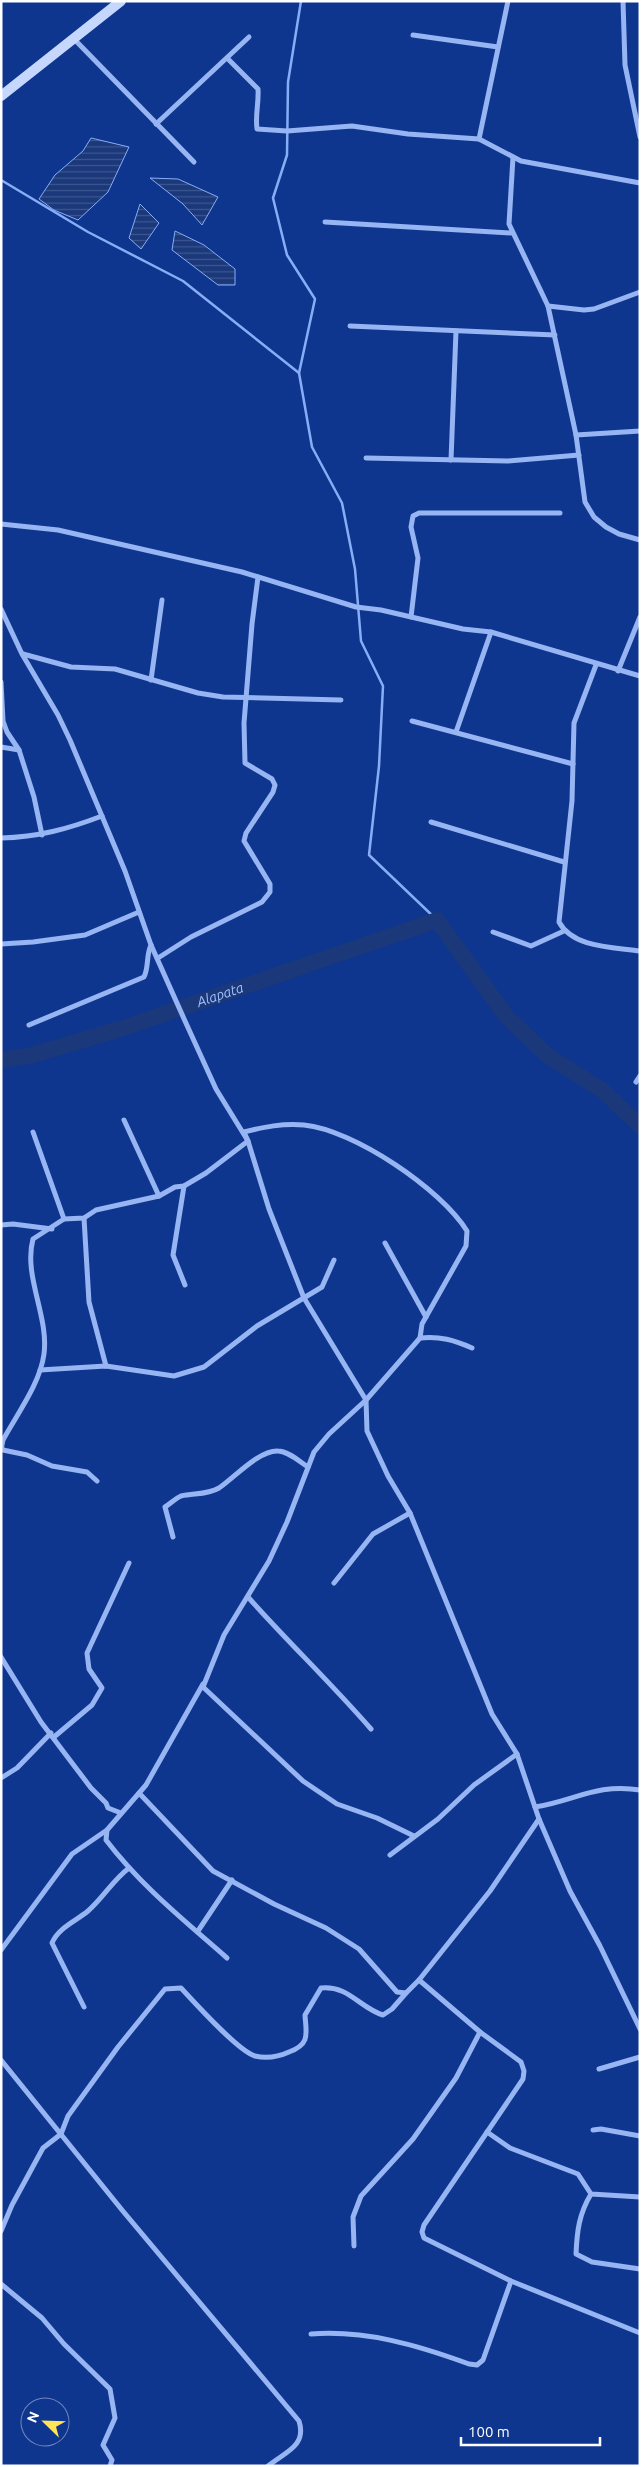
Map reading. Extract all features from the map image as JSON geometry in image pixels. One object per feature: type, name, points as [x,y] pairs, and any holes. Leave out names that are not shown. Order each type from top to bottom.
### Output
[{"type":"main road","points":[[1,96],[121,1]]},
{"type":"street","points":[[480,139],[508,1]]},
{"type":"street","points":[[623,1],[625,65],[640,137]]},
{"type":"street","points":[[413,36],[498,47]]},
{"type":"street","points":[[156,124],[249,37]]},
{"type":"street","points":[[74,38],[194,162]]},
{"type":"street","points":[[226,58],[258,89],[259,99],[255,117],[257,129],[287,131],[352,126],[480,139],[513,158],[640,183]]},
{"type":"street","points":[[513,158],[509,224],[511,233],[548,306],[556,335],[576,435],[585,502],[594,517],[619,534],[640,540]]},
{"type":"street","points":[[325,222],[511,233]]},
{"type":"street","points":[[548,306],[584,310],[594,309],[640,292]]},
{"type":"street","points":[[350,326],[556,335]]},
{"type":"street","points":[[450,460],[456,330]]},
{"type":"street","points":[[576,435],[640,431]]},
{"type":"street","points":[[366,458],[508,461],[579,455]]},
{"type":"street","points":[[411,617],[418,558],[411,527],[413,516],[420,513],[560,514]]},
{"type":"street","points":[[1,524],[58,530],[258,577],[361,608],[381,610],[463,629],[491,632],[640,676]]},
{"type":"street","points":[[158,958],[190,937],[262,902],[270,892],[270,884],[244,841],[246,832],[273,792],[275,785],[272,779],[245,763],[244,723],[258,577]]},
{"type":"street","points":[[151,680],[162,600]]},
{"type":"street","points":[[1,609],[22,654],[58,714],[102,816],[151,945],[216,1089],[248,1142]]},
{"type":"street","points":[[618,671],[640,618]]},
{"type":"street","points":[[456,732],[491,632]]},
{"type":"street","points":[[22,654],[71,667],[115,669],[198,692],[247,698],[340,700]]},
{"type":"street","points":[[596,664],[574,723],[572,801],[558,922],[564,931],[575,938],[591,943],[640,951]]},
{"type":"street","points":[[1,682],[3,721],[7,732],[19,750],[34,797],[42,835]]},
{"type":"street","points":[[412,721],[573,764]]},
{"type":"street","points":[[1,747],[19,750]]},
{"type":"street","points":[[1,838],[42,835],[70,828],[102,816]]},
{"type":"street","points":[[431,822],[564,862]]},
{"type":"street","points":[[1,944],[85,935],[139,912]]},
{"type":"street","points":[[494,932],[532,946],[564,931]]},
{"type":"street","points":[[29,1025],[144,976],[147,953],[151,945]]},
{"type":"street","points":[[636,1082],[640,1076]]},
{"type":"street","points":[[124,1120],[159,1196]]},
{"type":"street","points":[[414,1836],[376,1818],[337,1804],[289,1771],[238,1719],[203,1687],[224,1635],[269,1561],[287,1522],[314,1452],[329,1434],[366,1400],[420,1338],[422,1324],[466,1246],[467,1231],[463,1224],[436,1195],[403,1170],[344,1136],[306,1125],[283,1124],[244,1132],[269,1210],[304,1298],[366,1400],[367,1431],[388,1476],[410,1513],[492,1714],[518,1754],[534,1807],[570,1891],[600,1946],[640,2029]]},
{"type":"street","points":[[33,1132],[64,1219]]},
{"type":"street","points":[[97,1481],[87,1472],[52,1466],[27,1455],[2,1449],[2,1440],[40,1370],[44,1353],[31,1246],[33,1239],[52,1229],[64,1219],[84,1218],[96,1210],[159,1196],[175,1187],[184,1186],[206,1173],[248,1142]]},
{"type":"street","points":[[184,1186],[173,1255],[185,1285]]},
{"type":"street","points":[[84,1218],[89,1302],[106,1366]]},
{"type":"street","points":[[1,1225],[13,1224],[52,1229]]},
{"type":"street","points":[[384,1243],[426,1317]]},
{"type":"street","points":[[40,1370],[106,1366],[174,1376],[204,1367],[257,1326],[322,1287],[334,1260]]},
{"type":"street","points":[[420,1338],[452,1339],[472,1348]]},
{"type":"street","points":[[173,1537],[165,1507],[180,1496],[195,1496],[218,1488],[242,1469],[270,1452],[286,1453],[308,1467]]},
{"type":"street","points":[[334,1583],[373,1534],[410,1513]]},
{"type":"street","points":[[1,1778],[17,1768],[52,1735],[92,1705],[102,1688],[89,1669],[87,1653],[130,1563]]},
{"type":"street","points":[[248,1597],[297,1652],[327,1678],[371,1729]]},
{"type":"street","points":[[1,1657],[3,1664],[36,1714],[91,1788],[106,1803],[108,1808],[121,1813]]},
{"type":"street","points":[[1,1950],[72,1854],[108,1830],[139,1793],[151,1777],[211,1671]]},
{"type":"street","points":[[390,1855],[438,1819],[474,1785],[518,1754]]},
{"type":"street","points":[[534,1807],[553,1804],[597,1789],[617,1787],[640,1790]]},
{"type":"street","points":[[139,1793],[213,1871],[274,1904],[326,1928],[358,1949],[397,1992],[406,1993]]},
{"type":"street","points":[[1,2231],[12,2205],[43,2148],[61,2134],[68,2116],[118,2047],[165,1989],[180,1988],[223,2032],[254,2056],[276,2058],[301,2046],[308,2033],[305,2014],[321,1988],[341,1989],[376,2013],[383,2015],[392,2010],[419,1980],[490,1891],[539,1820]]},
{"type":"street","points":[[108,1830],[106,1840],[129,1868],[178,1918],[198,1930],[228,1958]]},
{"type":"street","points":[[84,2006],[52,1943],[57,1935],[98,1901],[119,1875],[129,1868]]},
{"type":"street","points":[[198,1930],[232,1880]]},
{"type":"street","points":[[419,1980],[480,2032],[521,2062],[524,2070],[523,2079],[422,2232],[424,2238],[428,2242],[510,2281],[640,2333]]},
{"type":"street","points":[[354,2246],[354,2217],[361,2196],[413,2139],[456,2078],[480,2032]]},
{"type":"street","points":[[599,2069],[640,2057]]},
{"type":"street","points":[[1,2060],[234,2346],[299,2421],[302,2432],[297,2444],[268,2466]]},
{"type":"street","points":[[593,2130],[601,2128],[640,2136]]},
{"type":"street","points":[[487,2132],[510,2148],[578,2174],[591,2194]]},
{"type":"street","points":[[591,2194],[640,2197]]},
{"type":"street","points":[[591,2194],[584,2206],[577,2227],[576,2254],[592,2262],[640,2269]]},
{"type":"street","points":[[310,2334],[347,2333],[374,2336],[404,2343],[469,2364],[477,2364],[483,2360],[510,2281]]},
{"type":"street","points":[[1,2284],[42,2318],[64,2344],[110,2389],[115,2418],[103,2445],[112,2460],[110,2466]]},
{"type":"water","points":[[91,138],[129,147],[108,192],[78,220],[54,210],[39,199],[55,175],[83,151]]},
{"type":"water","points":[[150,178],[178,179],[218,197],[202,225],[183,204]]},
{"type":"water","points":[[140,204],[159,223],[141,249],[129,238]]},
{"type":"water","points":[[175,231],[204,245],[235,269],[235,285],[218,285],[172,250]]},
{"type":"waterway","points":[[301,1],[288,82],[287,155],[273,198],[287,255],[315,299],[299,373],[312,447],[342,503],[355,569],[361,641],[383,686],[379,766],[369,855],[437,920]]},
{"type":"waterway","points":[[1,180],[88,232],[183,281],[299,373]]},
{"type":"waterway","name":"Alapata","points":[[1,1060],[29,1056],[123,1028],[437,920],[506,1016],[548,1056],[602,1090],[640,1126]]}]
